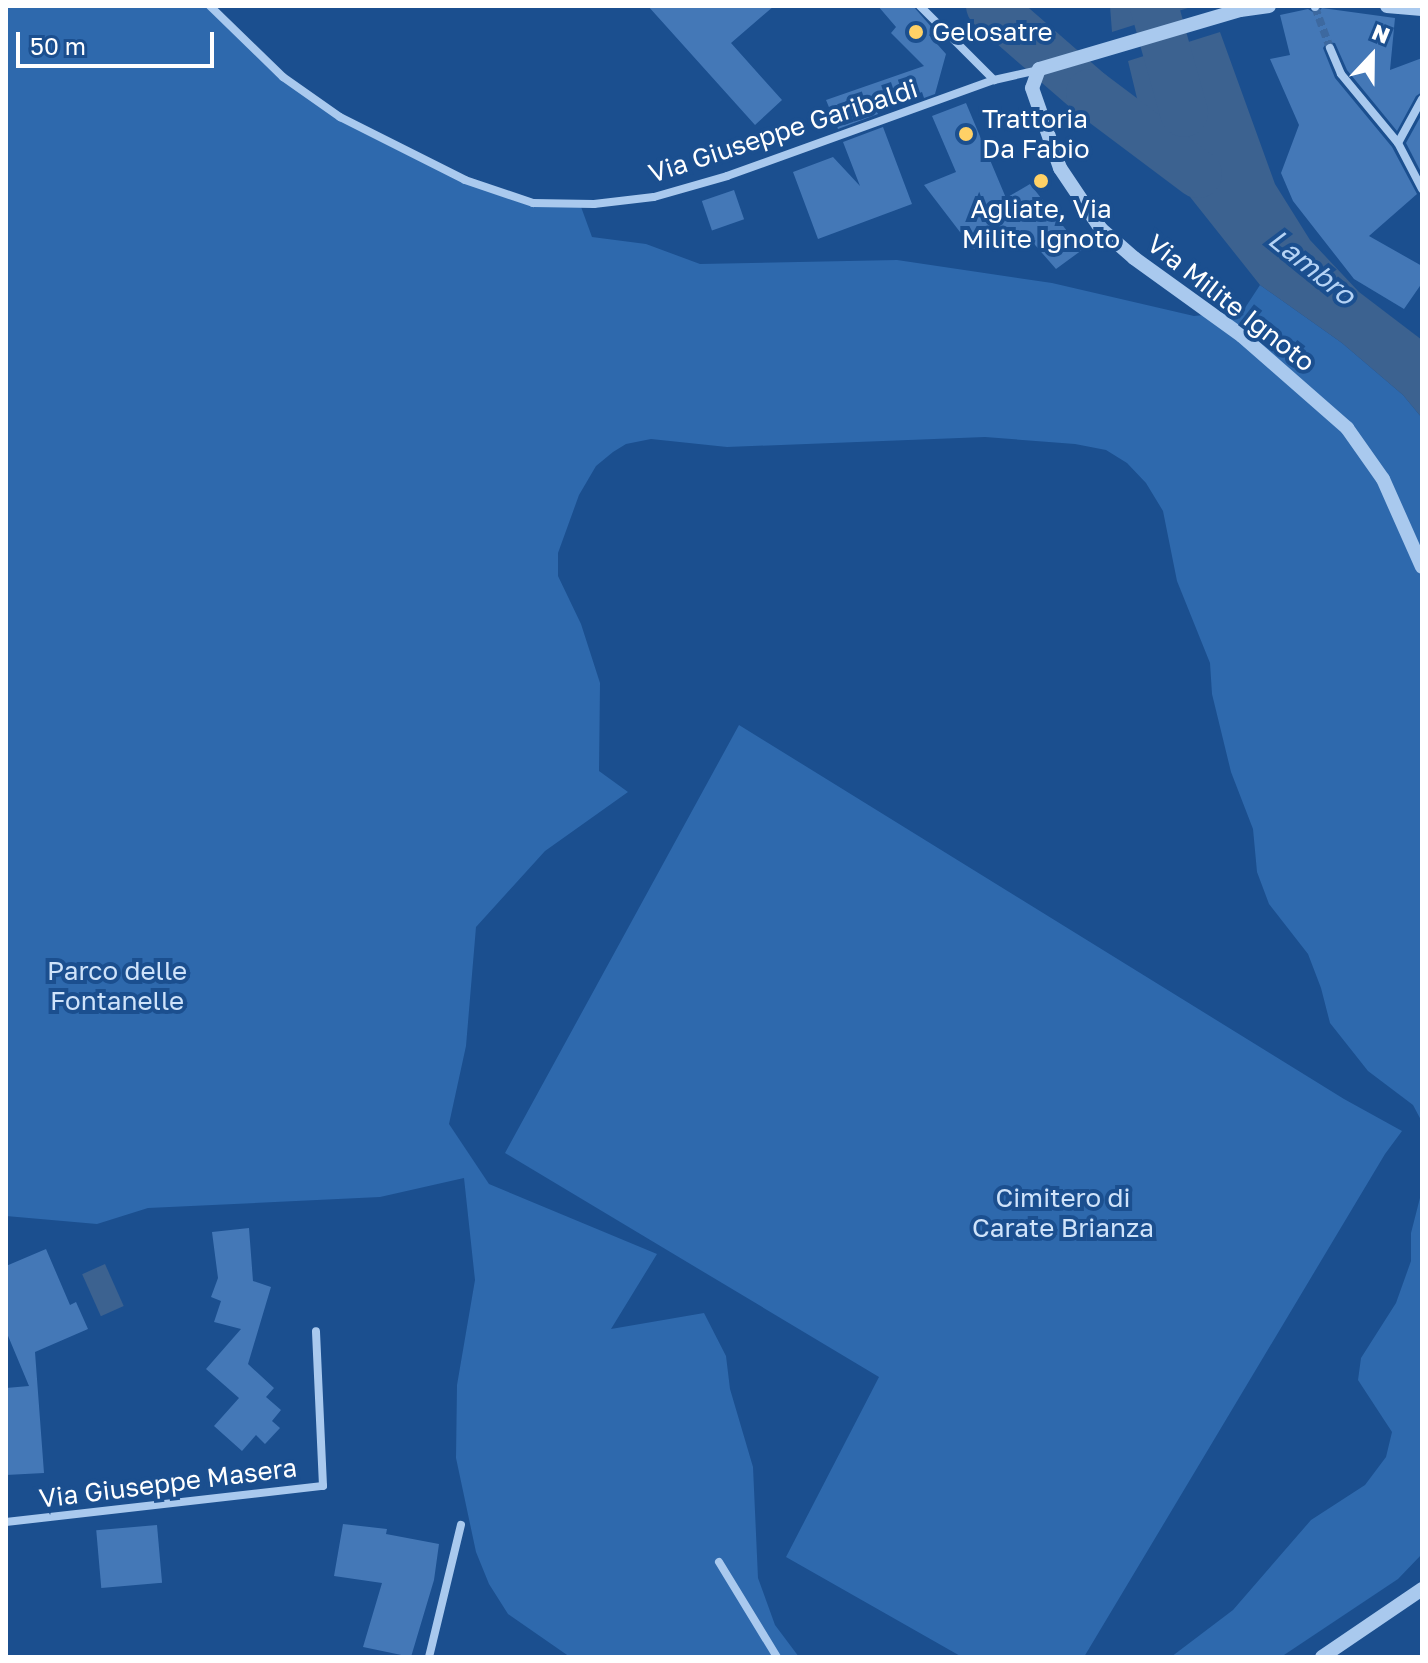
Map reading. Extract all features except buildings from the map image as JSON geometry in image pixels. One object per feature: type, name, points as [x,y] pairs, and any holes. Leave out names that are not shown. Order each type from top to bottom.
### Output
[{"type":"street","name":"Via Giuseppe Garibaldi","points":[[210,6],[283,77],[340,117],[465,180],[533,203],[594,204],[654,197],[727,176],[994,80],[1039,69]]},
{"type":"street","points":[[920,6],[994,80]]},
{"type":"street","points":[[1039,69],[1216,16],[1269,6]]},
{"type":"street","points":[[1387,6],[1422,9]]},
{"type":"street","points":[[1330,48],[1341,74],[1398,143],[1422,189]]},
{"type":"street","name":"Via Milite Ignoto","points":[[1039,69],[1032,88],[1060,168],[1101,229],[1134,258],[1242,336],[1347,428],[1383,479],[1422,567]]},
{"type":"street","points":[[1398,143],[1422,99]]},
{"type":"street","name":"Via Giuseppe Masera","points":[[6,1522],[323,1486],[316,1331]]},
{"type":"street","points":[[429,1657],[461,1525]]},
{"type":"street","points":[[719,1562],[777,1657]]},
{"type":"street","points":[[1322,1657],[1422,1589]]},
{"type":"green space","name":"Parco delle Fontanelle","points":[[6,6],[210,6],[283,77],[341,117],[465,180],[533,203],[580,204],[592,237],[646,244],[700,264],[897,260],[1052,283],[1194,316],[1243,311],[1260,285],[1342,343],[1403,395],[1422,418],[1422,1122],[1413,1105],[1368,1071],[1330,1023],[1308,954],[1269,904],[1257,872],[1253,829],[1231,772],[1212,694],[1210,663],[1177,581],[1163,511],[1146,483],[1127,463],[1106,450],[1075,444],[985,437],[727,447],[651,439],[626,444],[613,452],[596,466],[579,495],[558,553],[558,576],[581,624],[600,683],[599,771],[628,792],[545,851],[476,927],[466,1046],[449,1124],[489,1184],[657,1254],[611,1329],[704,1313],[726,1356],[730,1389],[753,1467],[758,1578],[775,1625],[799,1657],[570,1657],[508,1614],[489,1584],[476,1552],[456,1458],[457,1385],[475,1280],[464,1178],[380,1197],[148,1208],[97,1224],[6,1216]]},
{"type":"green space","name":"Cimitero di Carate Brianza","points":[[739,725],[1344,1099],[1402,1131],[1385,1154],[1084,1657],[962,1657],[786,1557],[879,1377],[505,1153]]},
{"type":"green space","points":[[1422,1190],[1422,1554],[1398,1579],[1281,1657],[1171,1657],[1233,1610],[1311,1520],[1365,1485],[1386,1457],[1392,1432],[1358,1380],[1361,1358],[1396,1303],[1411,1261],[1411,1233]]},
{"type":"water","points":[[1110,6],[1190,6],[1191,7],[1112,32]]},
{"type":"water","points":[[1220,32],[1275,184],[1310,240],[1359,292],[1422,340],[1422,418],[1403,395],[1342,343],[1260,285],[1148,144],[1128,61]]},
{"type":"water","points":[[105,1264],[124,1306],[101,1316],[82,1274]]},
{"type":"waterway","name":"Lambro","points":[[990,6],[1090,93],[1198,174]]},
{"type":"waterway","name":"Lambro","points":[[1154,6],[1184,113]]},
{"type":"tunnel","points":[[1315,7],[1330,48]]},
{"type":"place","name":"Gelosatre","points":[[916,32]]},
{"type":"place","name":"Trattoria Da Fabio","points":[[966,134]]},
{"type":"place","name":"Agliate, Via Milite Ignoto","points":[[1041,181]]}]
